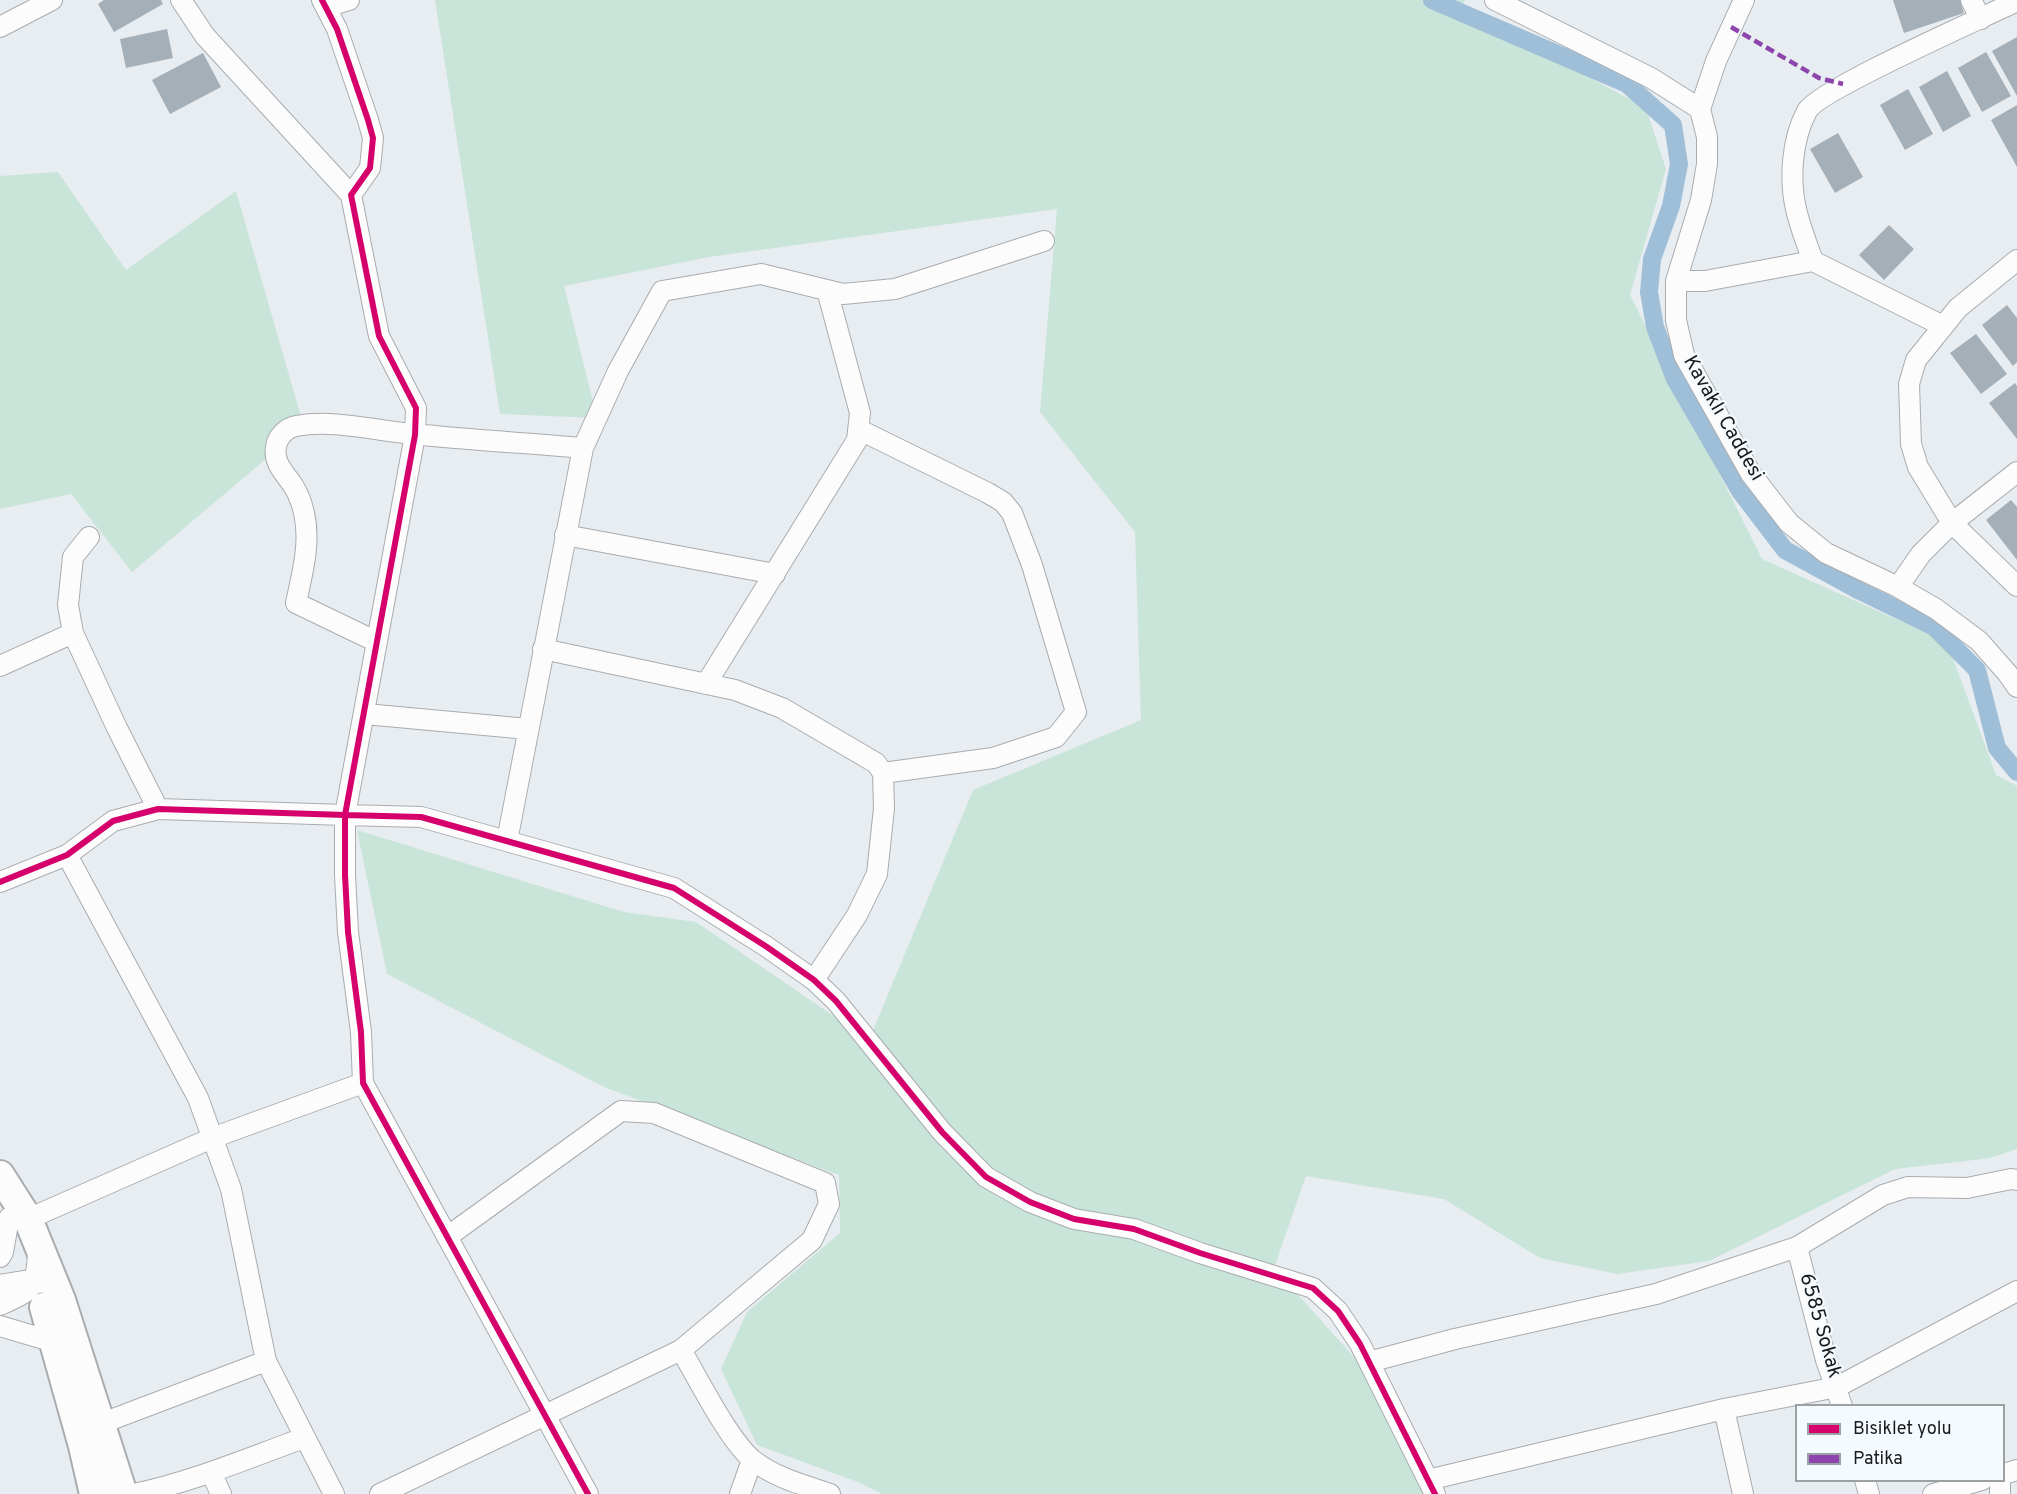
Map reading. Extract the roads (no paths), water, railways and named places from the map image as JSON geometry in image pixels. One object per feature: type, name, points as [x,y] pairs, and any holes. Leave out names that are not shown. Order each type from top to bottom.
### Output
[{"type":"street","points":[[0,27],[52,0]]},
{"type":"street","points":[[181,0],[205,36],[351,195],[379,336],[416,408],[415,435],[345,815],[348,932],[361,1032],[363,1083],[543,1416],[588,1494]]},
{"type":"street","points":[[349,0],[324,3],[337,29],[373,138],[370,168],[351,195]]},
{"type":"street","points":[[1495,0],[1651,78],[1700,109],[1716,61],[1744,0]]},
{"type":"street","points":[[1971,0],[1981,19]]},
{"type":"street","points":[[1813,261],[1796,208],[1793,178],[1796,141],[1808,108],[1843,84],[2017,1]]},
{"type":"street","name":"Kavaklı Caddesi","points":[[1700,109],[1707,137],[1707,164],[1701,200],[1676,281],[1676,320],[1684,355],[1751,474],[1789,523],[1826,553],[1898,587],[1936,609],[1979,641],[2017,687]]},
{"type":"street","points":[[507,841],[583,448],[618,371],[662,291],[761,274],[843,294],[895,289],[1044,241]]},
{"type":"street","points":[[2017,260],[1958,308],[1916,360],[1909,384],[1911,444],[1918,467],[1952,523],[2017,586]]},
{"type":"street","points":[[1676,281],[1705,281],[1813,261],[1943,326]]},
{"type":"street","points":[[706,684],[853,448],[860,430],[860,413],[827,290]]},
{"type":"street","points":[[377,642],[296,603],[305,561],[306,529],[300,501],[294,488],[278,466],[275,450],[281,435],[294,426],[315,424],[415,435],[583,448]]},
{"type":"street","points":[[860,430],[988,493],[1003,502],[1012,513],[1032,565],[1076,712],[1056,737],[993,758],[883,773]]},
{"type":"street","points":[[1898,587],[1921,554],[1952,523],[2017,472]]},
{"type":"street","points":[[565,536],[775,574]]},
{"type":"street","points":[[89,537],[73,557],[68,604],[73,633],[158,809]]},
{"type":"street","points":[[0,666],[73,633]]},
{"type":"street","points":[[543,648],[735,690],[782,708],[876,763],[883,773],[884,808],[877,874],[857,915],[814,980]]},
{"type":"street","points":[[365,714],[528,729]]},
{"type":"street","points":[[0,882],[67,855],[113,821],[158,809],[421,817],[674,888],[814,980],[836,1001],[942,1131],[986,1177],[1030,1202],[1074,1219],[1134,1229],[1200,1253],[1313,1288],[1338,1311],[1360,1344],[1431,1487],[1724,1409],[1840,1396],[2017,1291]]},
{"type":"street","points":[[67,855],[198,1098],[231,1189],[266,1361],[334,1494]]},
{"type":"street","points":[[0,1257],[19,1219],[212,1138],[363,1083]]},
{"type":"street","points":[[380,1494],[681,1350],[812,1240],[830,1204],[825,1183],[654,1113],[621,1111],[447,1237]]},
{"type":"street","points":[[0,1175],[19,1219],[61,1300],[123,1494]]},
{"type":"street","points":[[1369,1362],[1455,1339],[1656,1294],[1797,1247],[1883,1195],[1908,1187],[1967,1188],[2017,1180]]},
{"type":"street","points":[[19,1219],[83,1446],[94,1494]]},
{"type":"street","points":[[19,1219],[36,1279],[61,1300]]},
{"type":"street","name":"6585 Sokak","points":[[1797,1247],[1826,1360],[1840,1396]]},
{"type":"street","points":[[0,1285],[36,1279]]},
{"type":"street","points":[[0,1305],[25,1293],[36,1279]]},
{"type":"street","points":[[0,1326],[54,1342]]},
{"type":"street","points":[[681,1350],[734,1438],[752,1460],[772,1473],[830,1494]]},
{"type":"street","points":[[100,1424],[266,1361]]},
{"type":"street","points":[[1724,1409],[1743,1494]]},
{"type":"street","points":[[134,1494],[211,1472],[304,1438]]},
{"type":"street","points":[[740,1494],[752,1460]]},
{"type":"street","points":[[211,1472],[221,1494]]},
{"type":"street","points":[[1933,1494],[1975,1482]]},
{"type":"waterway","points":[[1432,0],[1627,84],[1673,125],[1679,164],[1671,206],[1652,259],[1649,292],[1655,327],[1675,379],[1740,491],[1785,550],[1860,591],[1934,627],[1977,670],[1997,748],[2017,772]]}]
